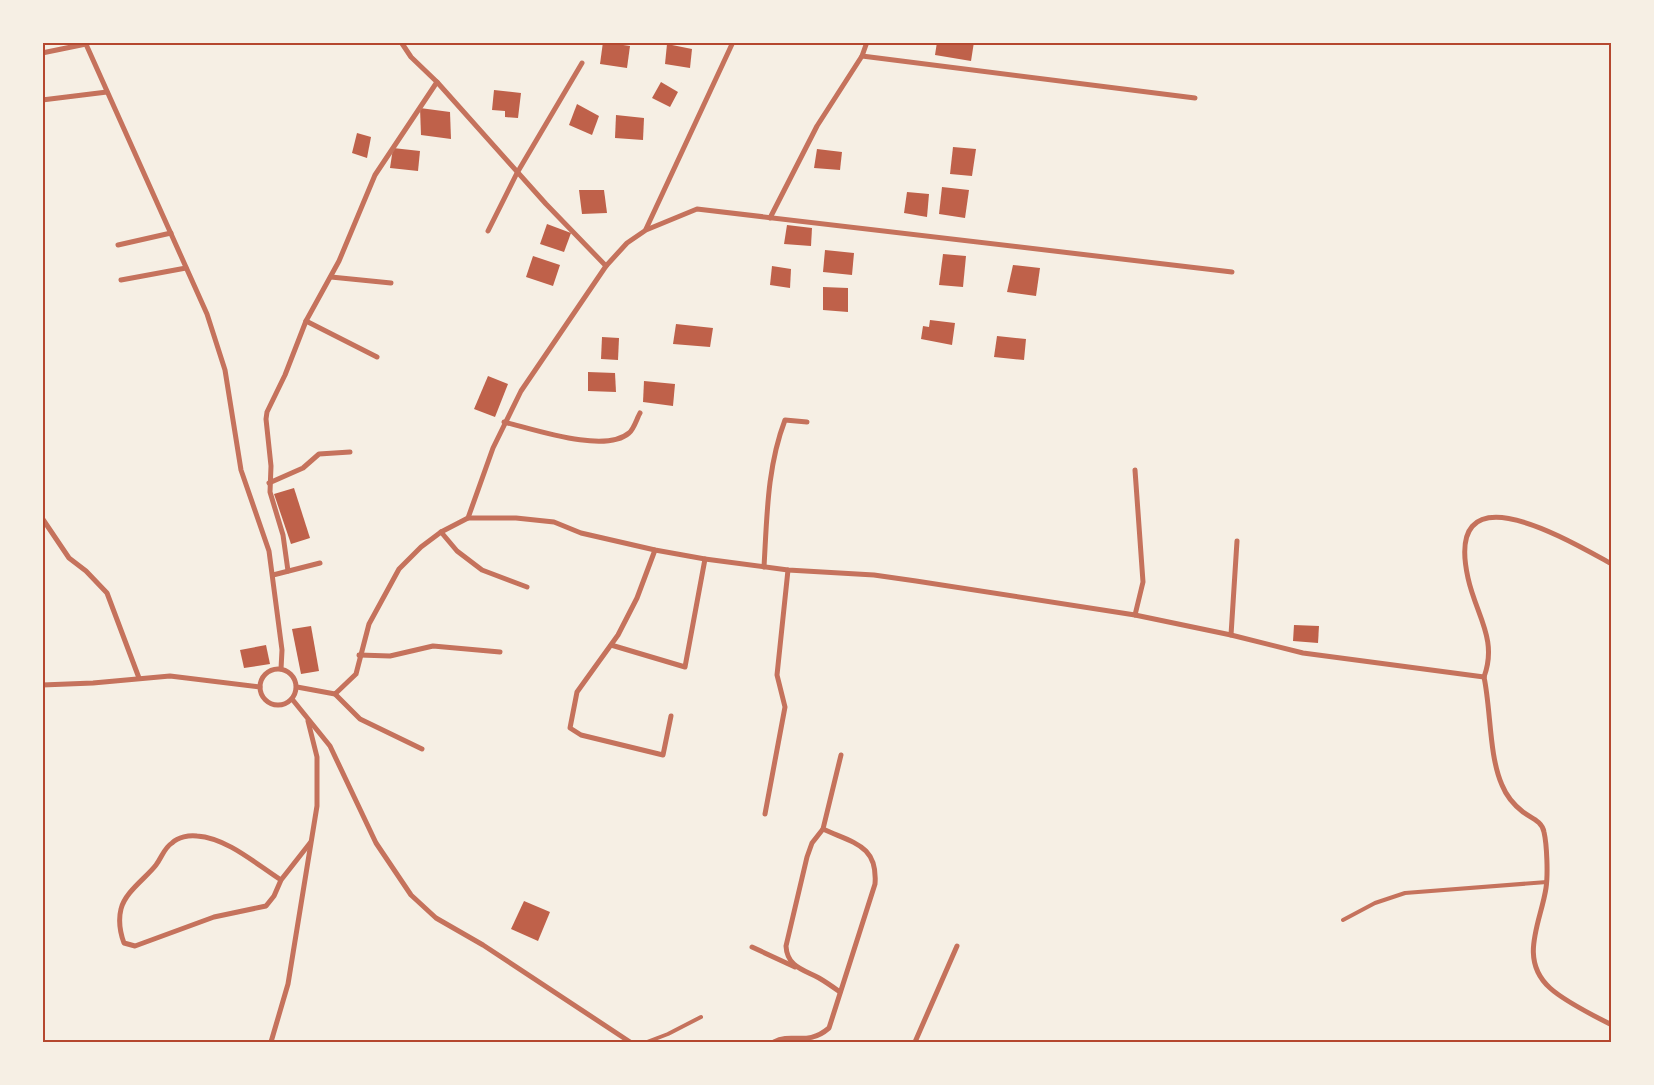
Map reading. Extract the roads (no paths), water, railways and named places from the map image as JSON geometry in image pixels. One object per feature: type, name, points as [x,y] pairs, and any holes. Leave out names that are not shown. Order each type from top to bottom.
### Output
[{"type":"street","points":[[401,42],[411,57],[437,82],[517,173],[606,266]]},
{"type":"street","points":[[646,230],[733,42]]},
{"type":"street","points":[[770,218],[818,126],[862,56],[868,42]]},
{"type":"street","points":[[42,53],[86,43],[207,314],[222,360],[241,470],[269,551],[282,650],[281,669]]},
{"type":"street","points":[[862,56],[1195,98]]},
{"type":"street","points":[[488,231],[517,173],[582,63]]},
{"type":"street","points":[[288,572],[283,535],[271,500],[269,483],[271,466],[266,419],[306,321],[317,298],[332,277],[376,174],[437,82]]},
{"type":"street","points":[[42,100],[107,92]]},
{"type":"street","points":[[468,518],[504,422],[521,391],[606,266],[627,243],[646,230],[697,209],[1232,272]]},
{"type":"street","points":[[118,245],[171,233]]},
{"type":"street","points":[[120,280],[186,268]]},
{"type":"street","points":[[332,277],[391,283]]},
{"type":"street","points":[[306,321],[377,358]]},
{"type":"street","points":[[504,422],[576,440],[614,441],[630,433],[640,413]]},
{"type":"street","points":[[764,566],[769,482],[778,439],[785,420],[807,422]]},
{"type":"street","points":[[269,483],[303,468],[319,454],[350,452]]},
{"type":"street","points":[[1135,470],[1143,582],[1135,615]]},
{"type":"street","points":[[1612,564],[1578,545],[1532,524],[1501,516],[1487,517],[1478,521],[1471,528],[1464,552],[1468,580],[1489,644],[1489,663],[1484,677],[1498,774],[1510,798],[1522,811],[1542,826],[1547,882],[1534,939],[1534,962],[1549,987],[1612,1025]]},
{"type":"street","points":[[42,518],[69,558],[86,571],[107,594],[139,678]]},
{"type":"street","points":[[335,694],[356,674],[359,655],[369,624],[400,569],[421,547],[441,532],[468,518],[516,518],[554,522],[581,533],[705,559],[788,570],[874,576],[1135,615],[1231,635],[1303,653],[1484,677]]},
{"type":"street","points":[[441,532],[458,551],[482,570],[527,587]]},
{"type":"street","points":[[1231,635],[1237,541]]},
{"type":"street","points":[[655,550],[637,598],[611,645],[577,692],[570,728],[581,735],[663,755],[672,716]]},
{"type":"street","points":[[611,645],[685,667],[705,559]]},
{"type":"street","points":[[273,575],[320,563]]},
{"type":"street","points":[[765,814],[785,707],[777,675],[788,570]]},
{"type":"street","points":[[359,655],[390,656],[433,646],[500,652]]},
{"type":"street","points":[[281,669],[292,675],[297,687],[292,699],[281,705],[269,703],[264,699],[260,687],[264,675],[269,671],[281,669]]},
{"type":"street","points":[[42,685],[93,683],[170,676],[260,687]]},
{"type":"street","points":[[297,687],[335,694],[360,719],[422,749]]},
{"type":"street","points":[[292,699],[330,746],[376,843],[411,895],[436,918],[483,945],[630,1042]]},
{"type":"street","points":[[272,1042],[288,984],[317,806],[317,757],[308,719]]},
{"type":"street","points":[[795,968],[786,953],[786,946],[807,857],[812,843],[823,829],[841,755]]},
{"type":"street","points":[[774,1042],[779,1040],[813,1039],[821,1035],[828,1028],[875,884],[876,870],[872,857],[864,849],[823,829]]},
{"type":"street","points":[[281,880],[230,848],[208,837],[183,837],[172,842],[164,850],[157,864],[127,898],[121,908],[120,930],[124,943],[135,946],[214,917],[266,906],[274,896],[281,880],[310,843]]},
{"type":"street","points":[[915,1042],[957,946]]},
{"type":"street","points":[[752,948],[820,978],[840,992]]},
{"type":"lane","points":[[1343,920],[1375,902],[1405,893],[1547,882]]},
{"type":"lane","points":[[647,1042],[668,1034],[701,1017]]}]
